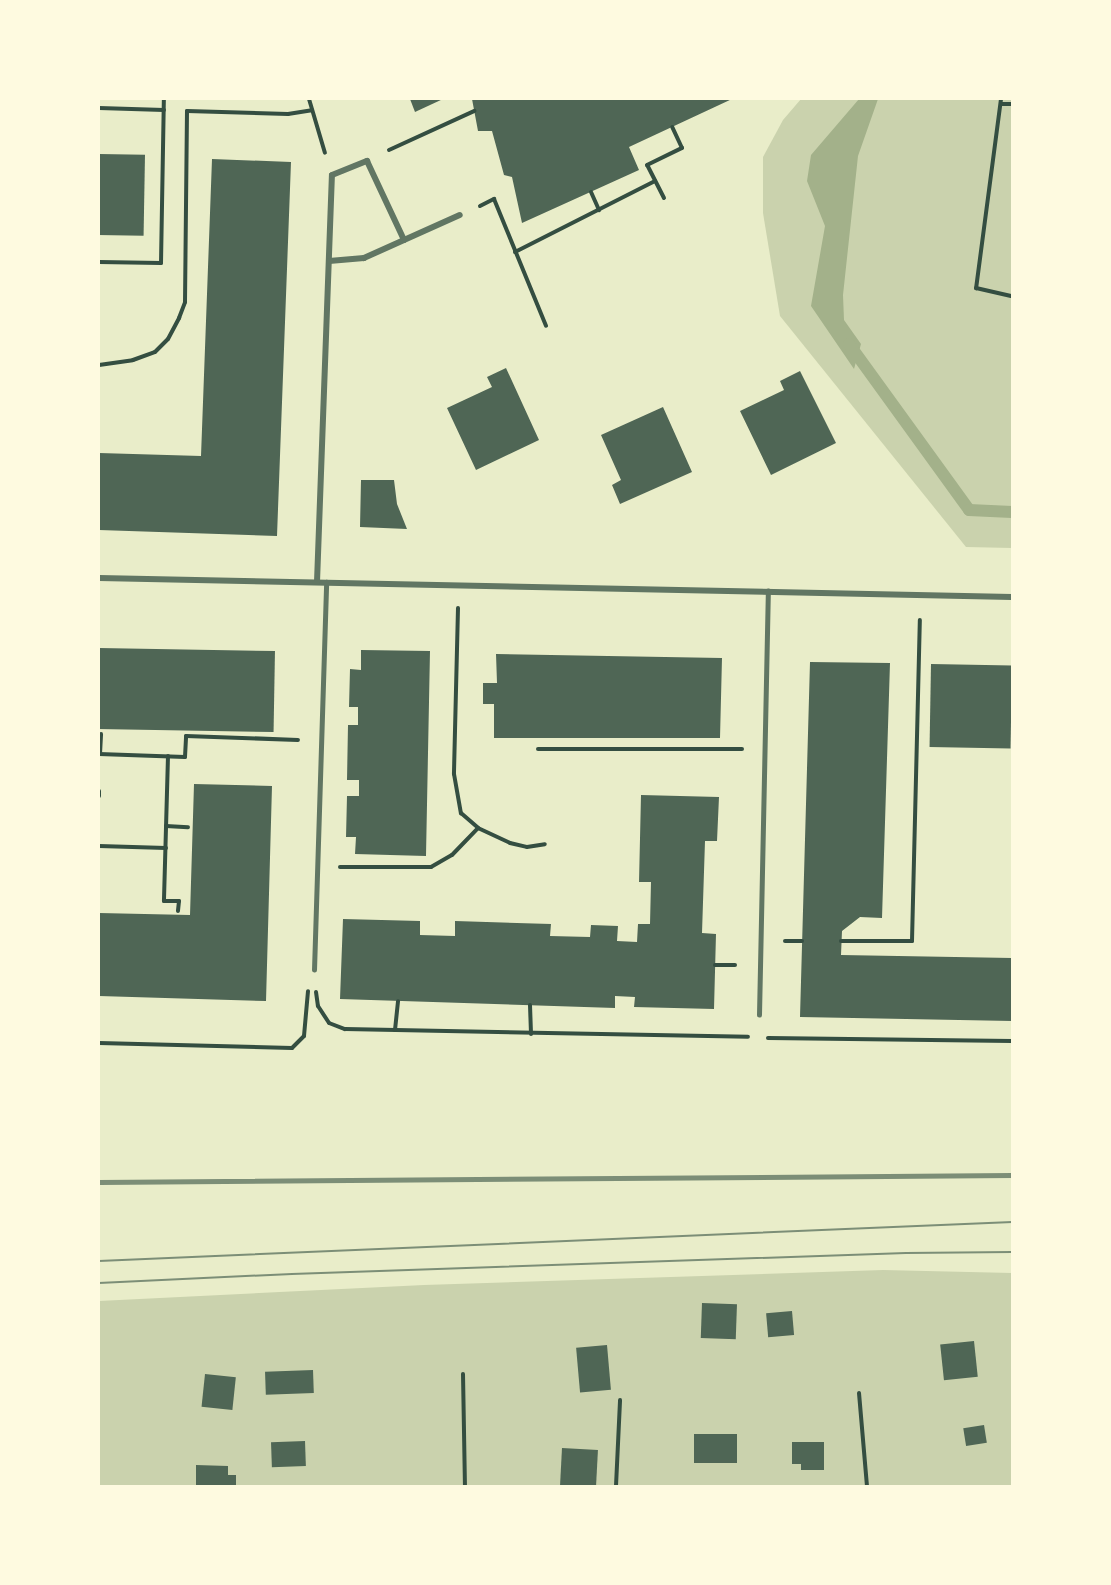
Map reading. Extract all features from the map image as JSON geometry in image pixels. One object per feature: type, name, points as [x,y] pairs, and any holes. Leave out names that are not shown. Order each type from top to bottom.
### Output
[{"type":"street","points":[[317,582],[332,176],[366,160],[404,240]]},
{"type":"street","points":[[329,261],[364,258],[460,215]]},
{"type":"street","points":[[99,578],[1012,597]]},
{"type":"lane","points":[[314,970],[326,582]]},
{"type":"lane","points":[[759,1014],[768,591]]},
{"type":"path","points":[[99,262],[160,263],[164,99]]},
{"type":"path","points":[[309,99],[318,129]]},
{"type":"path","points":[[1012,105],[1001,101],[976,288],[1012,296]]},
{"type":"path","points":[[99,108],[164,110]]},
{"type":"path","points":[[99,365],[133,360],[155,352],[168,339],[179,318],[184,302],[187,111],[288,114],[312,110]]},
{"type":"path","points":[[366,160],[474,111]]},
{"type":"path","points":[[664,198],[647,165],[682,148],[672,127]]},
{"type":"path","points":[[515,252],[655,181]]},
{"type":"path","points":[[591,192],[599,210]]},
{"type":"path","points":[[460,215],[494,199],[546,326]]},
{"type":"path","points":[[459,587],[454,774],[461,813],[478,828],[510,843],[527,847],[545,844]]},
{"type":"path","points":[[841,941],[912,941],[920,595]]},
{"type":"path","points":[[101,734],[100,754],[185,757],[186,736],[321,740]]},
{"type":"path","points":[[538,749],[763,750]]},
{"type":"path","points":[[168,756],[164,901],[179,902],[178,910]]},
{"type":"path","points":[[166,826],[188,827]]},
{"type":"path","points":[[317,866],[431,867],[452,855],[478,828]]},
{"type":"path","points":[[99,846],[166,848]]},
{"type":"path","points":[[314,970],[318,1006],[328,1023],[345,1029],[1012,1041]]},
{"type":"path","points":[[99,1043],[292,1048],[303,1036],[308,984],[314,970]]},
{"type":"path","points":[[395,1030],[398,1001]]},
{"type":"path","points":[[530,1005],[531,1034]]},
{"type":"path","points":[[464,1374],[465,1486]]},
{"type":"path","points":[[859,1393],[867,1486]]},
{"type":"path","points":[[616,1486],[620,1400]]},
{"type":"shaded area","points":[[801,99],[1012,99],[1012,548],[966,547],[780,316],[763,213],[763,157],[783,120]]},
{"type":"shaded area","points":[[859,99],[878,99],[858,156],[843,295],[844,320],[861,344],[854,369],[811,306],[825,226],[807,181],[811,155]]},
{"type":"shaded area","points":[[883,1270],[1012,1273],[1012,1486],[99,1486],[99,1301],[424,1285]]},
{"type":"building","points":[[410,99],[443,99],[415,112]]},
{"type":"building","points":[[472,99],[732,99],[629,147],[639,170],[522,223],[512,177],[504,175],[492,131],[478,131]]},
{"type":"building","points":[[99,154],[145,155],[144,236],[99,235]]},
{"type":"building","points":[[212,159],[291,162],[277,536],[99,530],[99,453],[201,456]]},
{"type":"building","points":[[506,368],[539,440],[476,470],[447,408],[492,387],[487,377]]},
{"type":"building","points":[[800,371],[836,443],[771,475],[740,411],[784,390],[780,381]]},
{"type":"building","points":[[663,407],[692,472],[620,504],[612,485],[621,480],[601,435]]},
{"type":"building","points":[[361,480],[394,480],[397,504],[407,529],[360,527]]},
{"type":"building","points":[[99,648],[275,651],[274,732],[99,729]]},
{"type":"building","points":[[361,650],[430,651],[426,856],[355,854],[356,837],[346,837],[347,796],[359,796],[359,780],[347,780],[348,725],[358,725],[358,707],[349,707],[350,669],[361,670]]},
{"type":"building","points":[[496,654],[722,658],[720,738],[494,738],[494,704],[483,704],[483,683],[497,683]]},
{"type":"building","points":[[810,662],[890,663],[882,918],[860,917],[842,931],[841,955],[1012,958],[1012,1021],[800,1017]]},
{"type":"building","points":[[931,664],[1012,665],[1011,748],[930,747]]},
{"type":"building","points":[[194,784],[272,786],[266,1001],[99,996],[99,913],[190,915]]},
{"type":"building","points":[[641,795],[719,797],[717,841],[705,841],[702,933],[716,934],[714,1009],[634,1007],[635,997],[615,996],[615,1008],[340,999],[343,919],[420,921],[420,935],[455,936],[455,921],[551,924],[550,936],[590,937],[591,925],[618,926],[617,941],[637,942],[638,924],[650,924],[651,882],[639,882]]},
{"type":"building","points":[[702,1303],[737,1304],[736,1339],[701,1338]]},
{"type":"building","points":[[792,1311],[794,1335],[768,1337],[766,1313]]},
{"type":"building","points":[[974,1341],[978,1377],[944,1380],[940,1345]]},
{"type":"building","points":[[607,1345],[611,1390],[580,1393],[576,1348]]},
{"type":"building","points":[[313,1370],[314,1393],[266,1395],[265,1372]]},
{"type":"building","points":[[205,1374],[236,1377],[232,1410],[202,1407]]},
{"type":"building","points":[[984,1425],[987,1443],[966,1446],[963,1428]]},
{"type":"building","points":[[694,1434],[737,1434],[737,1463],[694,1463]]},
{"type":"building","points":[[305,1441],[306,1466],[272,1467],[271,1442]]},
{"type":"building","points":[[792,1442],[824,1442],[824,1470],[801,1470],[801,1464],[792,1464]]},
{"type":"building","points":[[562,1448],[598,1450],[596,1486],[560,1486]]},
{"type":"building","points":[[196,1465],[228,1466],[228,1475],[236,1475],[236,1486],[196,1486]]},
{"type":"waterway","points":[[849,344],[969,510],[1012,512]]},
{"type":"tram line","points":[[99,1261],[1012,1222]]},
{"type":"tram line","points":[[99,1283],[292,1274],[906,1253],[1012,1252]]},
{"type":"railway","points":[[99,1182],[1012,1175]]}]
